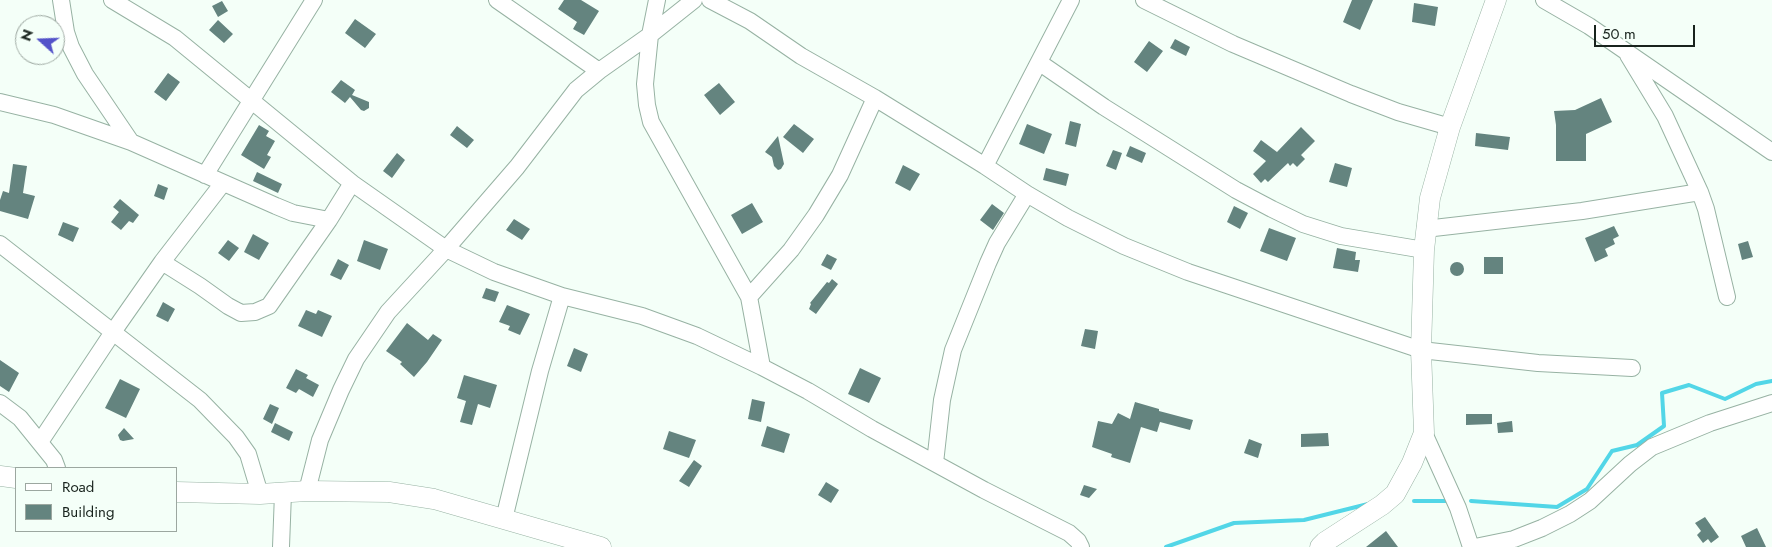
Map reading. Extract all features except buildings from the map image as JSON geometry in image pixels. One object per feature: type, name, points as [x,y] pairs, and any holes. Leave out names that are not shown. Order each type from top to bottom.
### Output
[{"type":"street","points":[[61,0],[66,32],[71,47],[85,74],[131,142]]},
{"type":"street","points":[[112,0],[175,38],[352,183],[446,249],[494,272],[562,296],[642,316],[696,336],[808,390],[872,429],[1069,533],[1078,541],[1081,547]]},
{"type":"street","points":[[205,175],[314,0]]},
{"type":"street","points":[[497,0],[599,71]]},
{"type":"street","points":[[657,0],[650,35],[645,84],[651,122],[749,297],[762,367]]},
{"type":"street","points":[[307,490],[320,440],[341,390],[356,359],[388,312],[517,167],[576,90],[694,0]]},
{"type":"street","points":[[710,0],[750,21],[801,56],[875,98],[1068,218],[1124,246],[1188,272],[1421,350],[1538,363],[1632,368]]},
{"type":"street","points":[[985,166],[1071,0]]},
{"type":"street","points":[[1144,0],[1233,44],[1351,94],[1398,112],[1450,126]]},
{"type":"street","points":[[1471,547],[1458,508],[1424,433],[1421,350],[1424,250],[1430,198],[1450,126],[1496,0]]},
{"type":"street","points":[[1544,0],[1589,26],[1772,152]]},
{"type":"street","points":[[1625,51],[1665,116],[1700,192],[1706,209],[1727,297]]},
{"type":"street","points":[[1040,63],[1104,107],[1236,190],[1272,209],[1303,224],[1341,236],[1424,250]]},
{"type":"street","points":[[749,297],[791,250],[816,215],[840,175],[875,98]]},
{"type":"street","points":[[0,102],[54,115],[131,142],[222,184],[293,213],[329,220]]},
{"type":"street","points":[[162,262],[241,313],[256,312],[269,306],[329,220],[352,183]]},
{"type":"street","points":[[40,442],[112,332],[162,262],[222,184]]},
{"type":"street","points":[[1425,229],[1582,211],[1700,192]]},
{"type":"street","points":[[935,463],[942,400],[953,350],[997,243],[1027,194]]},
{"type":"street","points":[[0,244],[200,400],[236,437],[248,454],[260,494]]},
{"type":"street","points":[[504,519],[540,371],[562,296]]},
{"type":"street","points":[[0,403],[20,418],[54,460],[57,467]]},
{"type":"street","points":[[1476,547],[1514,539],[1570,514],[1590,501],[1630,464],[1659,444],[1710,423],[1772,403]]},
{"type":"street","points":[[1320,547],[1395,494],[1412,463],[1424,433]]},
{"type":"street","points":[[0,476],[15,478]]},
{"type":"street","points":[[178,492],[260,494],[307,490],[389,492],[434,499],[601,547]]},
{"type":"street","points":[[281,547],[283,493]]},
{"type":"waterway","points":[[1471,501],[1557,507],[1587,489],[1612,451],[1637,445],[1664,426],[1662,393],[1689,385],[1725,399],[1756,384],[1772,381]]},
{"type":"waterway","points":[[1414,501],[1447,501]]},
{"type":"waterway","points":[[1166,547],[1234,523],[1304,520],[1368,504]]}]
